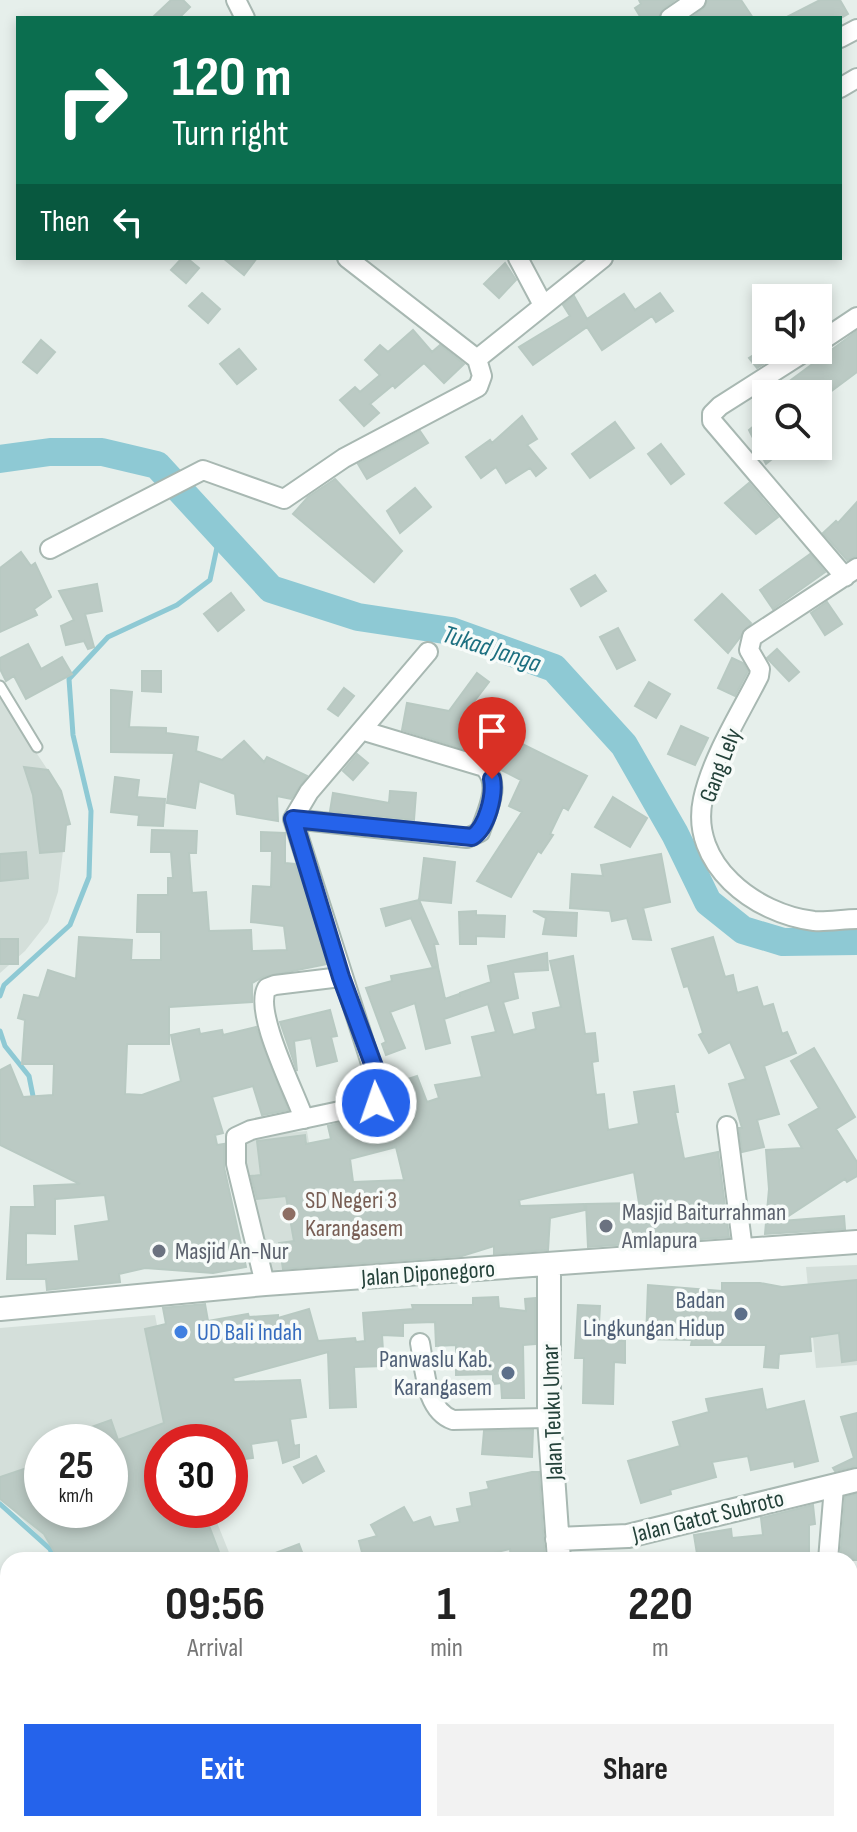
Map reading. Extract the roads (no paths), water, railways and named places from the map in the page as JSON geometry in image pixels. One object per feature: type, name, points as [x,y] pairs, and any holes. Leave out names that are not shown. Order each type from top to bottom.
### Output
[{"type":"street","points":[[673,16],[696,0]]},
{"type":"street","points":[[50,549],[203,470],[211,470],[273,498],[292,496],[344,458],[478,387],[482,376],[477,359],[350,260]]},
{"type":"street","points":[[519,260],[543,305]]},
{"type":"street","points":[[477,359],[600,260]]},
{"type":"street","points":[[832,334],[857,317]]},
{"type":"street","points":[[786,364],[720,406],[712,414],[712,421],[851,573]]},
{"type":"street","name":"Gang Lely","points":[[851,573],[752,637],[749,650],[760,669],[759,676],[706,790],[702,815],[713,863],[729,882],[769,906],[813,921],[857,919]]},
{"type":"street","points":[[265,1284],[234,1143],[240,1133],[368,1105],[381,1095],[379,1080],[341,977],[293,819],[309,792],[364,731],[428,652]]},
{"type":"street","points":[[293,819],[467,838],[480,832],[494,787],[490,772],[484,767],[364,731]]},
{"type":"street","points":[[304,1119],[269,1027],[263,996],[267,988],[275,985],[341,977]]},
{"type":"street","points":[[727,1126],[743,1250]]},
{"type":"street","name":"Jalan Diponegoro","points":[[0,1309],[265,1284],[857,1242]]},
{"type":"street","name":"Jalan Teuku Umar","points":[[549,1264],[549,1418],[558,1550]]},
{"type":"street","points":[[420,1343],[432,1400],[444,1417],[453,1420],[549,1418]]},
{"type":"street","name":"Jalan Gatot Subroto","points":[[558,1550],[857,1480]]},
{"type":"street","points":[[829,1552],[834,1487]]},
{"type":"lane","points":[[0,686],[37,747]]},
{"type":"waterway","name":"Tukad Janga","points":[[0,459],[50,452],[102,452],[157,465],[271,589],[358,617],[451,631],[554,668],[624,745],[675,834],[708,902],[743,930],[783,942],[857,941]]},
{"type":"waterway","points":[[0,996],[4,985],[70,925],[89,877],[91,811],[73,735],[69,679],[108,637],[177,605],[210,580],[220,533]]},
{"type":"waterway","points":[[0,1031],[5,1046],[29,1076],[34,1101]]},
{"type":"waterway","points":[[0,1504],[51,1552]]},
{"type":"place","name":"SD Negeri 3 Karangasem","points":[[289,1214]]},
{"type":"place","name":"Masjid Baiturrahman Amlapura","points":[[606,1226]]},
{"type":"place","name":"Masjid An-Nur","points":[[159,1251]]},
{"type":"place","name":"Badan Lingkungan Hidup","points":[[741,1314]]},
{"type":"place","name":"UD Bali Indah","points":[[181,1332]]},
{"type":"place","name":"Panwaslu Kab. Karangasem","points":[[508,1373]]}]
